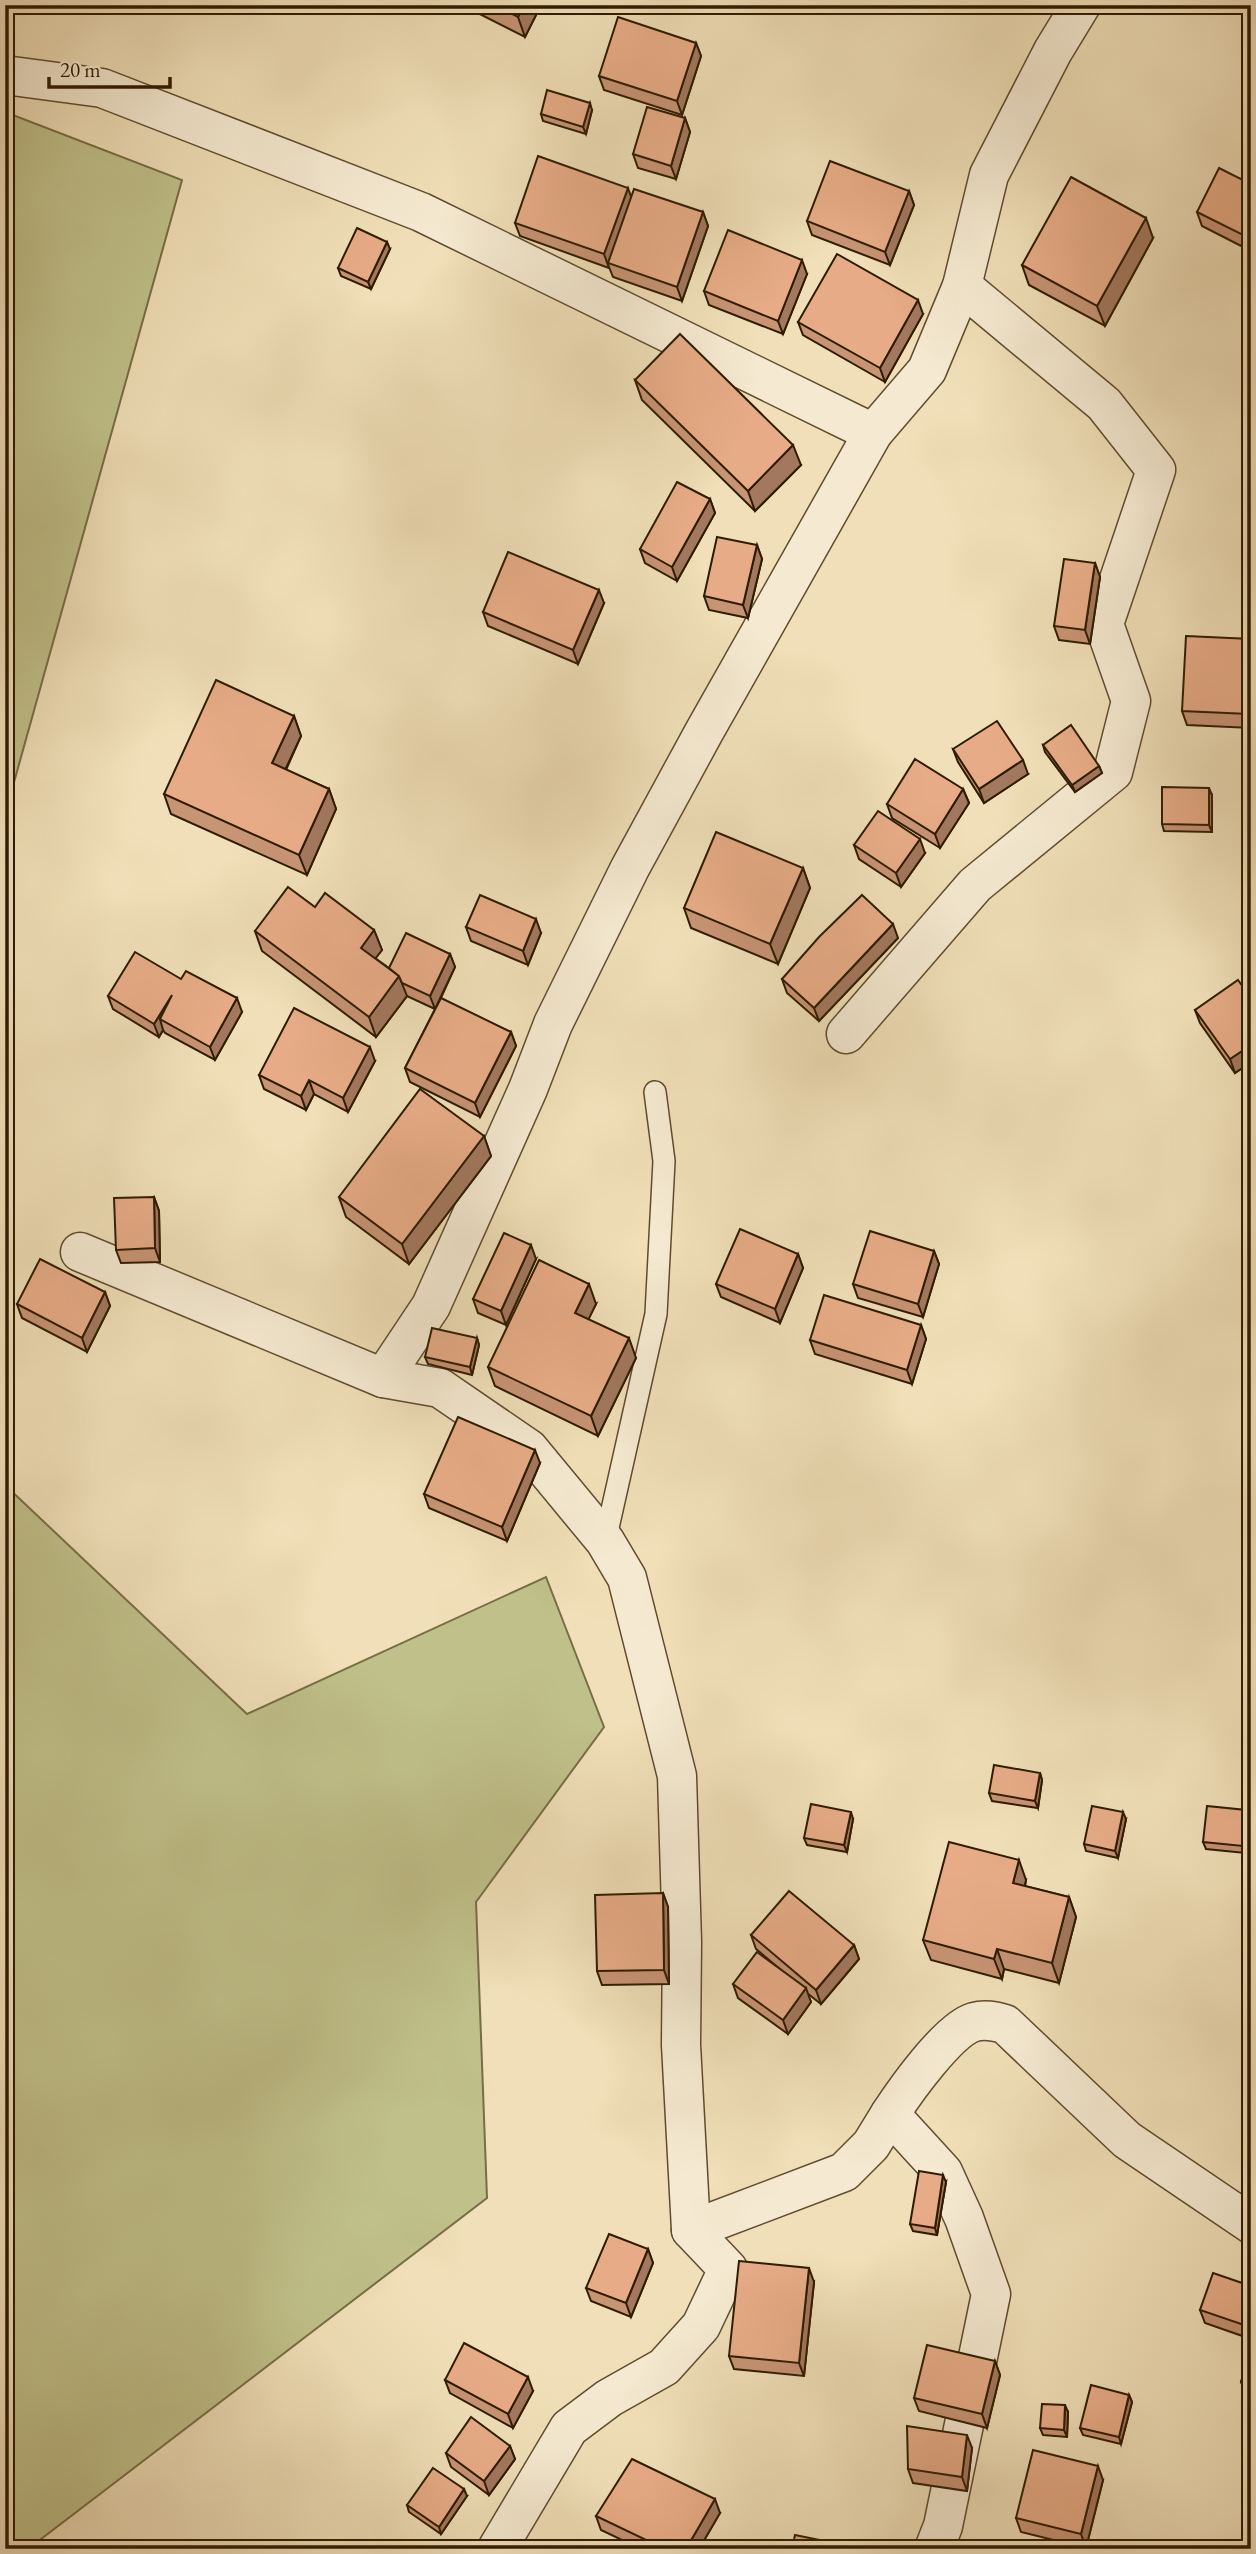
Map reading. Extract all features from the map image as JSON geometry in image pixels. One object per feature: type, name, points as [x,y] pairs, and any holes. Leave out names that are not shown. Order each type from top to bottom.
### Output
[{"type":"street","points":[[383,1378],[431,1306],[528,1089],[553,1024],[630,868],[710,720],[873,433],[927,370],[962,286],[989,175],[1053,51],[1082,5]]},
{"type":"street","points":[[5,75],[102,88],[421,212],[873,433]]},
{"type":"street","points":[[846,1034],[975,885],[1113,772],[1131,701],[1104,624],[1156,470],[1104,404],[962,286]]},
{"type":"street","points":[[80,1252],[383,1378],[440,1388],[529,1450],[605,1541],[627,1578],[677,1776],[682,1942],[681,2045],[691,2230],[728,2269],[701,2326],[664,2367],[609,2399],[569,2428],[496,2549]]},
{"type":"street","points":[[691,2230],[844,2172],[871,2145],[908,2086],[943,2045],[971,2023],[987,2020],[1005,2025],[1127,2140],[1251,2224]]},
{"type":"street","points":[[890,2114],[943,2172],[964,2218],[991,2294],[943,2526],[934,2549]]},
{"type":"lane","points":[[605,1541],[656,1314],[664,1161],[655,1092]]},
{"type":"green space","points":[[5,112],[182,180],[11,793],[5,799]]},
{"type":"green space","points":[[5,1485],[247,1714],[546,1577],[604,1727],[476,1902],[487,2198],[28,2549],[5,2549]]},
{"type":"building","points":[[494,5],[524,5],[518,17]]},
{"type":"building","points":[[618,17],[696,43],[677,101],[599,76]]},
{"type":"building","points":[[547,90],[590,103],[583,127],[541,114]]},
{"type":"building","points":[[647,107],[685,118],[671,166],[633,154]]},
{"type":"building","points":[[538,156],[628,188],[604,254],[515,223]]},
{"type":"building","points":[[830,161],[909,191],[885,252],[807,221]]},
{"type":"building","points":[[1219,168],[1251,184],[1251,239],[1197,212]]},
{"type":"building","points":[[1071,177],[1146,218],[1097,306],[1022,265]]},
{"type":"building","points":[[634,189],[703,212],[677,287],[608,263]]},
{"type":"building","points":[[357,228],[387,242],[368,282],[338,268]]},
{"type":"building","points":[[728,230],[802,260],[778,321],[704,291]]},
{"type":"building","points":[[837,254],[918,300],[880,368],[798,322]]},
{"type":"building","points":[[680,334],[793,445],[748,491],[635,380]]},
{"type":"building","points":[[677,482],[710,499],[672,567],[640,549]]},
{"type":"building","points":[[717,537],[757,545],[743,605],[704,596]]},
{"type":"building","points":[[508,552],[599,590],[573,650],[483,612]]},
{"type":"building","points":[[1064,559],[1095,563],[1085,630],[1054,626]]},
{"type":"building","points":[[1186,636],[1251,639],[1249,714],[1182,711]]},
{"type":"building","points":[[216,680],[294,716],[272,763],[329,789],[299,855],[164,794]]},
{"type":"building","points":[[997,721],[1023,760],[979,789],[953,749]]},
{"type":"building","points":[[1071,725],[1099,766],[1072,785],[1043,745]]},
{"type":"building","points":[[915,759],[963,789],[935,834],[887,804]]},
{"type":"building","points":[[1162,787],[1209,788],[1209,825],[1162,824]]},
{"type":"building","points":[[878,811],[920,839],[896,873],[854,845]]},
{"type":"building","points":[[716,832],[803,868],[770,944],[684,908]]},
{"type":"building","points":[[288,887],[315,907],[325,893],[374,930],[361,948],[399,976],[369,1017],[255,931]]},
{"type":"building","points":[[480,895],[536,919],[523,951],[466,927]]},
{"type":"building","points":[[862,895],[893,924],[814,1008],[782,979],[819,937]]},
{"type":"building","points":[[406,933],[450,954],[430,996],[402,983],[399,976],[389,968]]},
{"type":"building","points":[[135,952],[181,979],[186,971],[237,998],[210,1047],[160,1019],[172,995],[154,1024],[108,996]]},
{"type":"building","points":[[1238,980],[1251,998],[1251,1045],[1230,1059],[1195,1010]]},
{"type":"building","points":[[441,998],[511,1032],[475,1103],[405,1068]]},
{"type":"building","points":[[294,1008],[370,1047],[343,1098],[309,1080],[301,1096],[259,1075]]},
{"type":"building","points":[[420,1089],[484,1136],[402,1244],[339,1197]]},
{"type":"building","points":[[154,1197],[155,1248],[116,1250],[114,1198]]},
{"type":"building","points":[[740,1229],[798,1254],[775,1309],[716,1284]]},
{"type":"building","points":[[870,1231],[934,1251],[918,1304],[853,1284]]},
{"type":"building","points":[[504,1233],[531,1245],[501,1311],[473,1299]]},
{"type":"building","points":[[40,1259],[105,1292],[82,1338],[17,1304]]},
{"type":"building","points":[[539,1260],[589,1284],[575,1313],[629,1338],[591,1416],[488,1367]]},
{"type":"building","points":[[824,1295],[921,1325],[907,1370],[810,1340]]},
{"type":"building","points":[[432,1328],[477,1338],[470,1367],[425,1357]]},
{"type":"building","points":[[458,1417],[535,1450],[502,1527],[424,1494]]},
{"type":"building","points":[[994,1765],[1040,1773],[1035,1801],[989,1793]]},
{"type":"building","points":[[811,1804],[851,1812],[844,1845],[804,1838]]},
{"type":"building","points":[[1092,1806],[1123,1812],[1115,1851],[1084,1844]]},
{"type":"building","points":[[1207,1806],[1246,1810],[1243,1846],[1203,1842]]},
{"type":"building","points":[[949,1842],[1019,1860],[1013,1883],[1069,1897],[1052,1963],[997,1949],[994,1959],[923,1940]]},
{"type":"building","points":[[789,1891],[854,1945],[816,1990],[751,1935]]},
{"type":"building","points":[[663,1893],[664,1970],[597,1971],[595,1895]]},
{"type":"building","points":[[757,1952],[806,1988],[783,2020],[733,1984]]},
{"type":"building","points":[[919,2171],[943,2175],[935,2228],[910,2224]]},
{"type":"building","points":[[609,2234],[648,2249],[626,2303],[586,2288]]},
{"type":"building","points":[[739,2261],[809,2268],[799,2363],[729,2356]]},
{"type":"building","points":[[1213,2273],[1251,2286],[1251,2314],[1247,2326],[1200,2310]]},
{"type":"building","points":[[464,2343],[528,2377],[508,2414],[445,2380]]},
{"type":"building","points":[[927,2345],[995,2361],[982,2414],[914,2398]]},
{"type":"building","points":[[1251,2351],[1251,2385],[1241,2382]]},
{"type":"building","points":[[1091,2385],[1129,2395],[1119,2437],[1080,2428]]},
{"type":"building","points":[[1042,2404],[1065,2405],[1064,2430],[1040,2428]]},
{"type":"building","points":[[471,2417],[510,2446],[484,2481],[446,2453]]},
{"type":"building","points":[[907,2426],[967,2435],[962,2477],[908,2469]]},
{"type":"building","points":[[1033,2450],[1098,2466],[1081,2534],[1016,2518]]},
{"type":"building","points":[[632,2459],[715,2499],[686,2549],[665,2549],[596,2516]]},
{"type":"building","points":[[433,2468],[464,2489],[439,2527],[407,2505]]},
{"type":"building","points":[[795,2535],[864,2549],[792,2549]]}]
